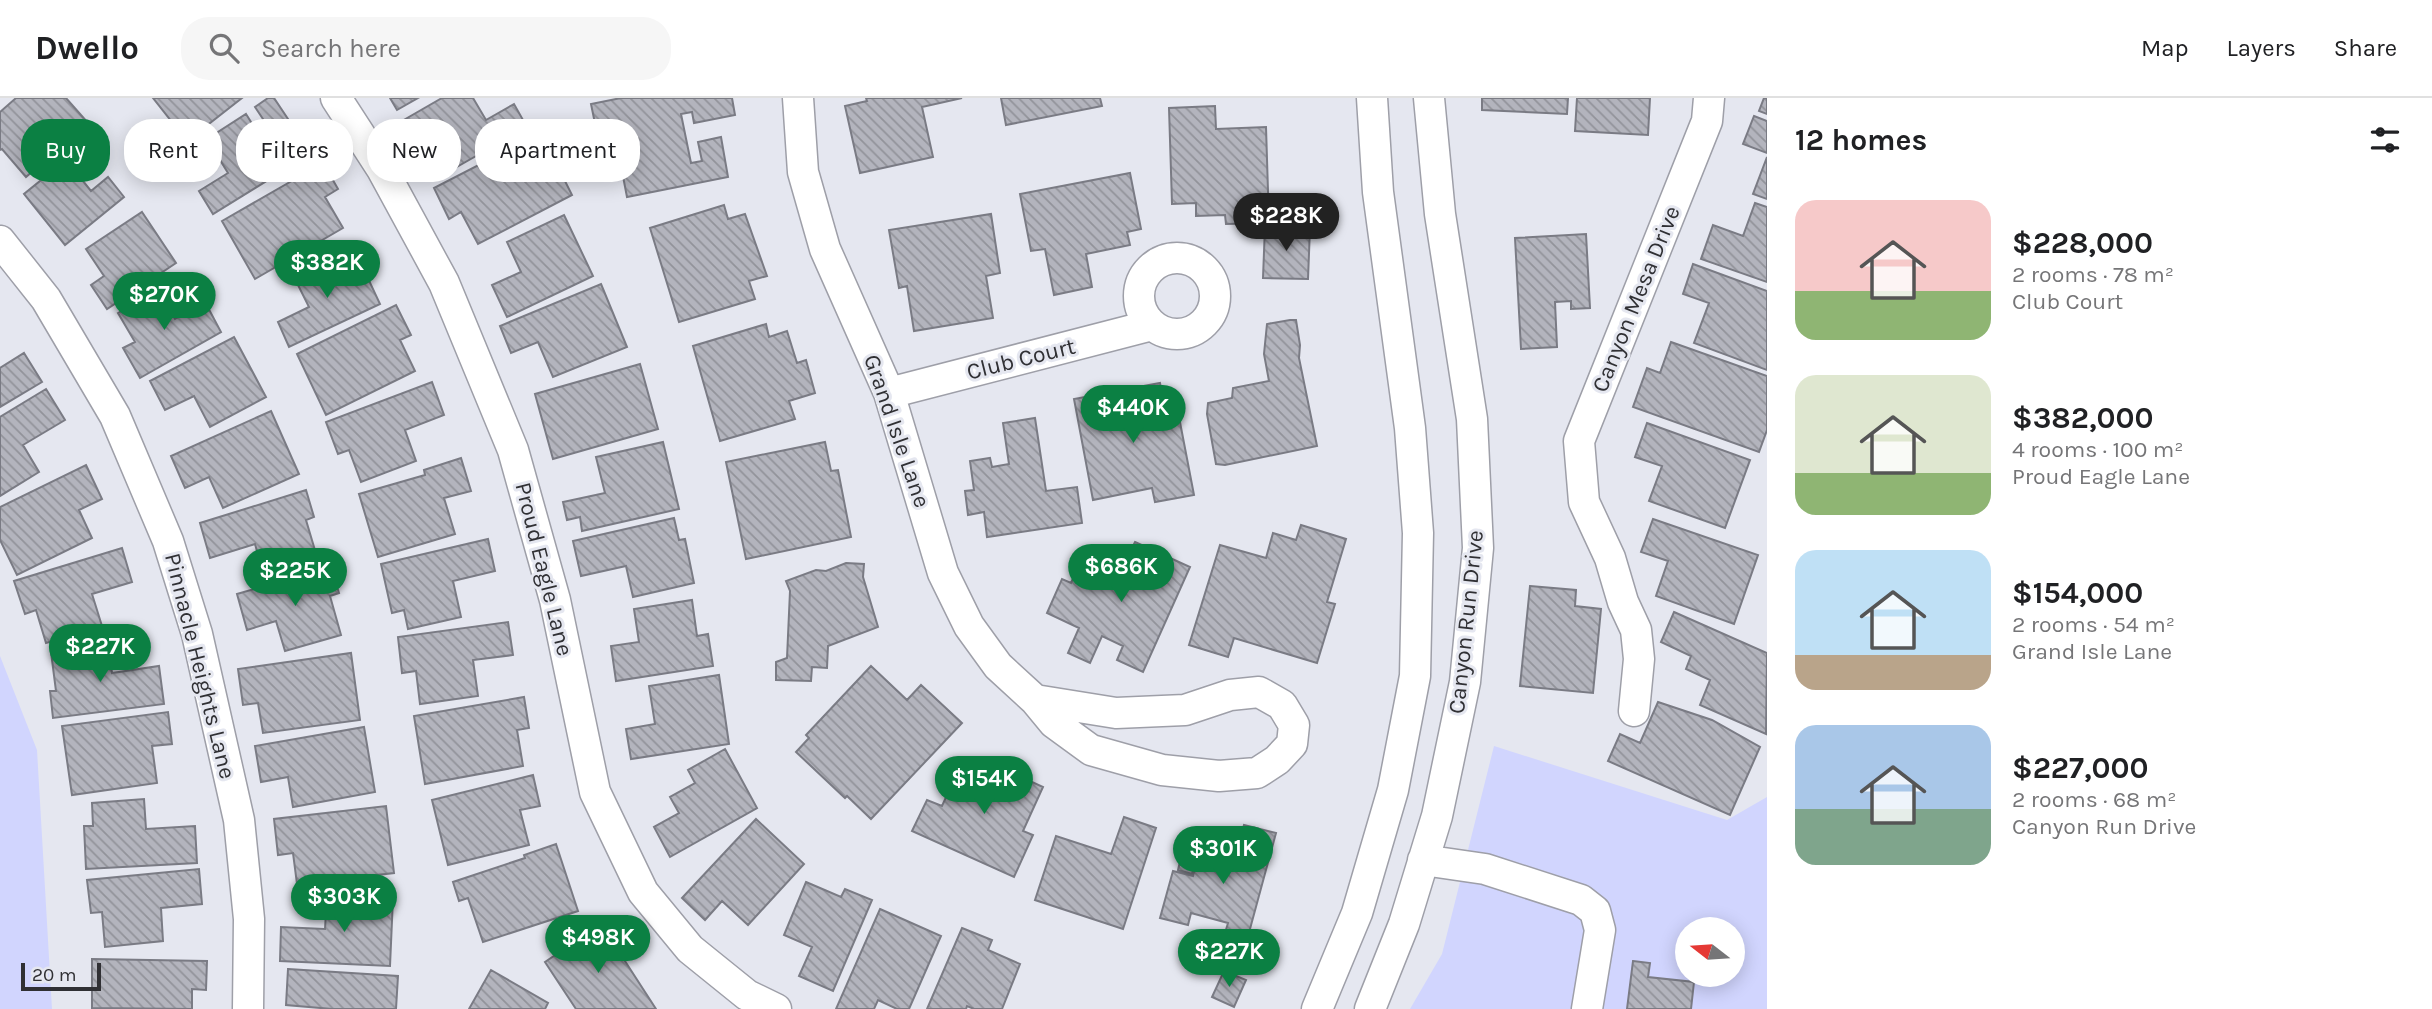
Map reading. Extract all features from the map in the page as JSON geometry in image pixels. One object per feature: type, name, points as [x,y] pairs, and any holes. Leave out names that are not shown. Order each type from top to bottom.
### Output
[{"type":"street","name":"Proud Eagle Lane","points":[[336,98],[382,169],[444,283],[513,450],[555,600],[595,792],[643,892],[690,949],[742,1002],[776,1009]]},
{"type":"street","name":"Grand Isle Lane","points":[[798,98],[803,172],[825,249],[889,393],[943,573],[969,626],[998,666],[1035,700],[1054,723],[1091,750],[1162,770],[1219,776],[1257,773],[1277,760],[1292,744],[1294,725],[1282,705],[1259,692],[1230,695],[1185,710],[1116,713],[1035,700]]},
{"type":"street","name":"Canyon Run Drive","points":[[1317,1009],[1357,913],[1393,790],[1415,676],[1418,533],[1410,428],[1378,192],[1372,98]]},
{"type":"street","name":"Canyon Run Drive","points":[[1370,1009],[1404,924],[1437,816],[1465,682],[1478,548],[1472,419],[1440,214],[1429,98]]},
{"type":"street","name":"Canyon Mesa Drive","points":[[1634,711],[1639,659],[1636,629],[1623,602],[1610,558],[1584,502],[1579,441],[1707,121],[1709,98]]},
{"type":"street","name":"Pinnacle Heights Lane","points":[[0,241],[46,299],[115,416],[168,541],[197,634],[239,820],[249,919],[248,1009]]},
{"type":"street","name":"Club Court","points":[[889,393],[1152,325]]},
{"type":"street","points":[[1423,860],[1485,869],[1581,900],[1595,911],[1600,930],[1587,1009]]},
{"type":"shaded area","points":[[0,656],[37,750],[52,1009],[0,1009]]},
{"type":"shaded area","points":[[1494,746],[1727,820],[1767,797],[1767,1009],[1410,1009],[1442,954]]},
{"type":"building","points":[[16,98],[66,98],[84,119],[21,119],[21,171],[2,149],[0,150],[0,112]]},
{"type":"building","points":[[153,98],[242,98],[215,119],[170,119]]},
{"type":"building","points":[[268,98],[274,98],[288,119],[263,119],[255,107]]},
{"type":"building","points":[[390,98],[418,98],[397,110]]},
{"type":"building","points":[[442,98],[473,98],[485,119],[475,119],[475,157],[461,165],[461,119],[405,119]]},
{"type":"building","points":[[621,98],[732,98],[735,115],[694,123],[692,112],[681,114],[691,163],[702,161],[698,142],[721,137],[728,177],[627,197],[624,182],[640,182],[640,119],[594,119],[591,104]]},
{"type":"building","points":[[866,98],[962,98],[922,107],[933,157],[860,173],[845,106],[867,101]]},
{"type":"building","points":[[1001,98],[1100,98],[1102,106],[1006,125]]},
{"type":"building","points":[[1482,98],[1568,98],[1567,114],[1482,110]]},
{"type":"building","points":[[1577,98],[1650,98],[1648,135],[1575,131]]},
{"type":"building","points":[[1764,98],[1767,98],[1767,114],[1759,111]]},
{"type":"building","points":[[514,104],[522,119],[488,119]]},
{"type":"building","points":[[1215,106],[1216,129],[1266,127],[1269,223],[1226,224],[1225,215],[1196,216],[1196,203],[1172,204],[1169,108]]},
{"type":"building","points":[[1754,116],[1767,121],[1767,153],[1743,144]]},
{"type":"building","points":[[236,120],[236,182],[265,182],[213,214],[199,191],[214,182],[222,182],[222,177],[228,173],[222,163],[222,129]]},
{"type":"building","points":[[1767,157],[1767,199],[1753,194]]},
{"type":"building","points":[[475,167],[475,182],[566,182],[572,195],[478,244],[461,212],[449,219],[434,188],[446,182],[461,182],[461,174]]},
{"type":"building","points":[[1130,173],[1141,229],[1127,232],[1130,245],[1086,254],[1092,287],[1054,295],[1045,249],[1031,251],[1020,194]]},
{"type":"building","points":[[110,180],[124,197],[65,245],[24,194],[39,182],[84,182],[91,191],[102,182],[110,182]]},
{"type":"building","points":[[290,182],[334,182],[338,189],[325,197],[343,228],[255,279],[222,221]]},
{"type":"building","points":[[1755,203],[1767,207],[1767,282],[1701,259],[1713,225],[1743,236]]},
{"type":"building","points":[[724,205],[728,219],[745,214],[767,276],[749,281],[755,299],[679,322],[650,228]]},
{"type":"building","points":[[142,212],[176,263],[107,309],[91,285],[104,276],[86,249]]},
{"type":"building","points":[[991,214],[1000,273],[986,276],[993,318],[914,331],[907,286],[899,288],[889,230]]},
{"type":"building","points":[[564,215],[593,276],[507,317],[492,285],[521,272],[507,242]]},
{"type":"building","points":[[1265,226],[1310,228],[1308,279],[1263,278]]},
{"type":"building","points":[[1586,234],[1590,308],[1571,309],[1571,301],[1555,302],[1557,347],[1521,349],[1515,238]]},
{"type":"building","points":[[334,253],[348,283],[366,274],[380,304],[289,347],[278,322],[309,307],[292,273]]},
{"type":"building","points":[[1693,264],[1767,291],[1767,370],[1694,343],[1709,303],[1683,294]]},
{"type":"building","points":[[601,284],[627,347],[553,377],[538,342],[511,353],[500,326]]},
{"type":"building","points":[[159,290],[175,319],[205,302],[221,332],[140,378],[123,348],[135,342],[118,313]]},
{"type":"building","points":[[396,305],[411,335],[400,340],[415,371],[326,415],[297,354]]},
{"type":"building","points":[[1296,320],[1299,358],[1317,446],[1225,465],[1216,464],[1207,414],[1208,403],[1232,398],[1233,388],[1269,381],[1264,354],[1267,324]]},
{"type":"building","points":[[766,324],[769,337],[787,331],[797,363],[806,360],[815,393],[789,401],[795,419],[720,441],[693,346]]},
{"type":"building","points":[[234,337],[266,397],[210,427],[194,396],[165,410],[150,381]]},
{"type":"building","points":[[1671,342],[1767,376],[1767,430],[1759,452],[1633,407],[1647,368],[1660,373]]},
{"type":"building","points":[[24,353],[42,382],[0,407],[0,368]]},
{"type":"building","points":[[640,364],[658,429],[553,459],[535,394]]},
{"type":"building","points":[[432,382],[444,415],[405,430],[416,461],[361,482],[349,450],[338,454],[326,422]]},
{"type":"building","points":[[1160,383],[1167,419],[1179,417],[1194,495],[1155,502],[1152,488],[1093,500],[1074,399]]},
{"type":"building","points":[[46,389],[65,420],[23,445],[39,472],[0,496],[0,417]]},
{"type":"building","points":[[271,411],[299,474],[223,508],[209,477],[185,488],[171,456]]},
{"type":"building","points":[[1035,418],[1046,491],[1077,487],[1082,523],[987,537],[984,512],[968,515],[965,491],[974,490],[970,461],[990,458],[992,467],[1009,464],[1003,423]]},
{"type":"building","points":[[1647,423],[1750,460],[1725,528],[1649,501],[1662,466],[1635,457]]},
{"type":"building","points":[[663,442],[679,509],[582,531],[580,517],[567,520],[563,502],[605,493],[596,457]]},
{"type":"building","points":[[825,442],[831,471],[838,470],[851,537],[746,559],[726,462]]},
{"type":"building","points":[[461,458],[471,491],[444,498],[455,534],[378,557],[359,494],[425,475],[424,470]]},
{"type":"building","points":[[86,465],[102,499],[79,510],[92,538],[17,575],[0,540],[0,507]]},
{"type":"building","points":[[306,490],[314,517],[306,520],[317,557],[263,573],[255,544],[210,558],[200,523]]},
{"type":"building","points":[[674,518],[679,540],[685,539],[694,583],[633,597],[626,566],[581,576],[573,541]]},
{"type":"building","points":[[1653,519],[1758,555],[1734,624],[1656,596],[1668,561],[1641,552]]},
{"type":"building","points":[[1301,525],[1346,539],[1327,602],[1335,604],[1317,663],[1234,638],[1228,657],[1189,645],[1220,545],[1266,558],[1273,533],[1296,540]]},
{"type":"building","points":[[488,539],[495,571],[453,581],[461,617],[408,629],[404,610],[392,613],[381,564]]},
{"type":"building","points":[[1135,542],[1190,567],[1143,672],[1117,660],[1123,646],[1102,636],[1090,663],[1068,653],[1079,628],[1047,613],[1062,579],[1071,583],[1082,558],[1119,574]]},
{"type":"building","points":[[122,548],[132,582],[92,594],[102,626],[46,643],[36,610],[25,614],[14,581]]},
{"type":"building","points":[[846,563],[864,564],[863,577],[878,627],[828,646],[827,668],[812,667],[811,681],[776,680],[776,662],[787,658],[790,591],[786,581]]},
{"type":"building","points":[[331,567],[339,593],[330,596],[341,635],[285,651],[276,621],[247,630],[237,594]]},
{"type":"building","points":[[1530,586],[1576,590],[1575,606],[1601,609],[1593,693],[1520,686]]},
{"type":"building","points":[[692,600],[697,636],[708,634],[713,666],[616,681],[611,646],[639,642],[634,609]]},
{"type":"building","points":[[1674,612],[1767,653],[1766,734],[1700,705],[1710,680],[1686,669],[1691,656],[1661,642]]},
{"type":"building","points":[[508,622],[513,655],[473,660],[478,696],[420,704],[416,671],[402,673],[398,637]]},
{"type":"building","points":[[108,645],[112,673],[159,666],[164,704],[53,718],[50,691],[56,691],[51,652]]},
{"type":"building","points":[[351,653],[360,720],[263,733],[258,703],[243,705],[238,669]]},
{"type":"building","points":[[871,666],[907,700],[921,685],[962,723],[871,819],[796,752],[809,738],[806,735]]},
{"type":"building","points":[[719,675],[729,744],[631,759],[626,729],[655,724],[649,686]]},
{"type":"building","points":[[524,697],[529,728],[517,730],[523,766],[425,784],[414,716]]},
{"type":"building","points":[[1658,702],[1712,720],[1760,747],[1730,815],[1608,761],[1620,734],[1640,743]]},
{"type":"building","points":[[168,712],[172,744],[152,746],[157,783],[72,795],[62,726]]},
{"type":"building","points":[[364,727],[375,792],[293,807],[288,777],[261,782],[255,746]]},
{"type":"building","points":[[725,749],[757,808],[670,857],[654,827],[679,813],[670,797],[695,783],[688,770]]},
{"type":"building","points":[[963,760],[982,769],[986,761],[1043,787],[1023,831],[1033,835],[1014,877],[912,831],[927,800],[942,806]]},
{"type":"building","points":[[533,775],[540,806],[520,810],[529,845],[448,865],[432,800]]},
{"type":"building","points":[[144,799],[146,829],[195,826],[197,863],[86,869],[84,826],[93,826],[92,803]]},
{"type":"building","points":[[386,806],[394,873],[297,884],[293,853],[278,855],[274,819]]},
{"type":"building","points":[[1124,817],[1156,828],[1123,929],[1035,900],[1056,836],[1111,854]]},
{"type":"building","points":[[756,819],[804,864],[748,925],[722,901],[705,920],[682,898]]},
{"type":"building","points":[[1244,825],[1276,833],[1247,940],[1225,933],[1228,923],[1191,913],[1188,925],[1160,918],[1173,871],[1193,876],[1197,859],[1231,869]]},
{"type":"building","points":[[556,844],[578,911],[483,942],[468,898],[459,901],[453,882],[525,858],[524,855]]},
{"type":"building","points":[[1182,853],[1197,857],[1192,874],[1178,870]]},
{"type":"building","points":[[199,869],[202,904],[161,908],[163,941],[105,947],[102,912],[91,913],[87,880]]},
{"type":"building","points":[[806,882],[841,897],[845,889],[872,900],[833,991],[799,976],[812,947],[784,935]]},
{"type":"building","points":[[327,895],[393,898],[390,966],[280,961],[281,927],[325,929]]},
{"type":"building","points":[[880,909],[941,936],[909,1009],[897,1009],[878,1000],[874,1009],[836,1009]]},
{"type":"building","points":[[601,924],[656,1009],[576,1009],[545,962]]},
{"type":"building","points":[[962,928],[992,940],[988,950],[1020,964],[1002,1009],[974,1009],[967,1006],[966,1009],[927,1009]]},
{"type":"building","points":[[92,959],[207,961],[206,990],[192,989],[192,1009],[92,1008]]},
{"type":"building","points":[[1633,961],[1650,963],[1648,977],[1675,980],[1675,987],[1693,987],[1691,1009],[1627,1009]]},
{"type":"building","points":[[288,969],[398,976],[396,1009],[332,1009],[286,1005]]},
{"type":"building","points":[[491,970],[548,1003],[545,1009],[469,1009]]},
{"type":"building","points":[[1224,971],[1246,980],[1234,1007],[1212,997]]}]
